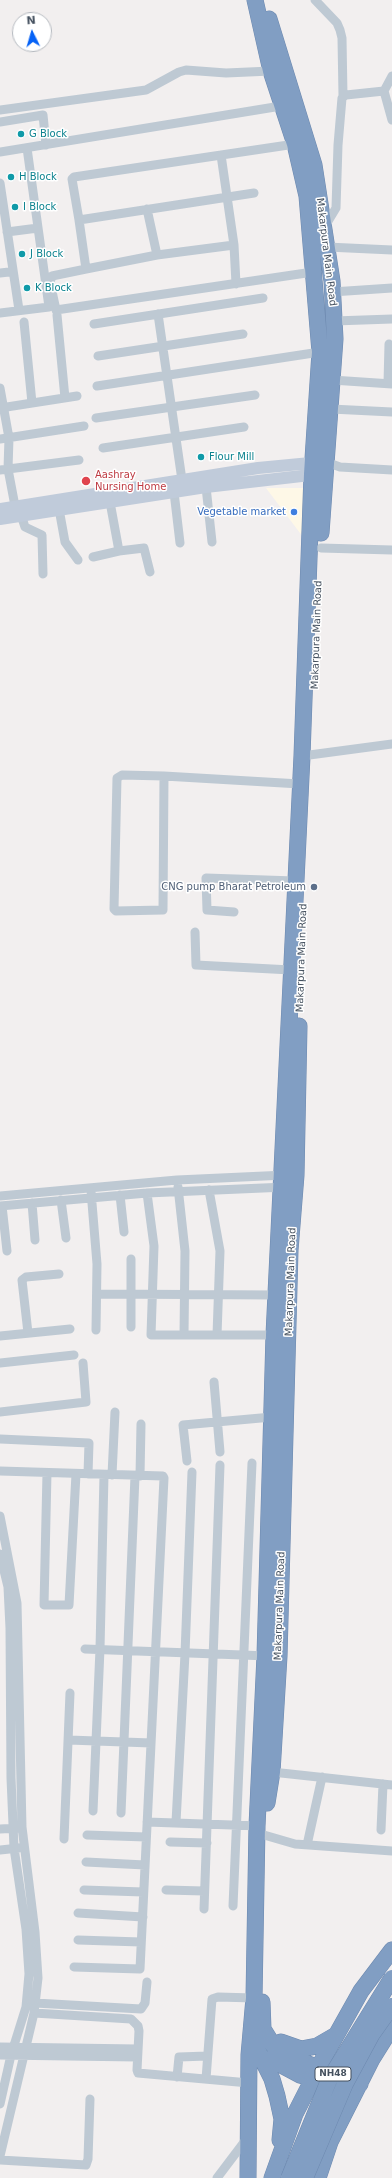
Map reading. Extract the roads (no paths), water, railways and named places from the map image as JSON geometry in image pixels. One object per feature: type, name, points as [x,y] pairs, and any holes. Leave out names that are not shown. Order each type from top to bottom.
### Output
[{"type":"highway","name":"Makarpura Main Road","points":[[255,0],[271,71],[281,106],[295,144],[307,196],[320,352],[323,468],[321,548],[307,756],[300,784],[291,970],[288,1181],[290,1250],[272,1656],[262,1829],[259,1924]]},
{"type":"highway","name":"Makarpura Main Road","points":[[262,1829],[272,1772],[272,1417],[274,1335],[276,1294],[296,1113],[306,855],[307,756],[323,468],[331,409],[334,321],[327,247],[308,142],[264,0]]},
{"type":"highway","points":[[259,1924],[254,1998],[259,2053],[272,2079],[282,2119],[280,2144],[271,2178]]},
{"type":"highway","points":[[248,2178],[250,2134],[249,2083],[257,2032],[259,1924]]},
{"type":"highway","points":[[271,2178],[295,2114],[336,2035],[360,1991],[392,1950]]},
{"type":"highway","name":"NH48","points":[[289,2178],[329,2080],[392,1978]]},
{"type":"highway","name":"NH48","points":[[306,2178],[345,2084],[372,2034],[392,2006]]},
{"type":"highway","points":[[318,2178],[330,2142],[392,2027]]},
{"type":"highway","points":[[257,2032],[284,2045],[301,2049],[317,2046],[336,2035]]},
{"type":"highway","points":[[257,2032],[285,2055],[316,2074],[358,2088]]},
{"type":"highway","points":[[259,2053],[300,2074],[316,2074]]},
{"type":"street","points":[[315,0],[337,23],[342,38],[343,96],[338,145],[336,208],[324,228]]},
{"type":"street","points":[[0,110],[146,90],[179,72],[186,70],[226,73],[271,71]]},
{"type":"street","points":[[392,76],[384,91],[392,120]]},
{"type":"street","points":[[343,96],[384,91]]},
{"type":"street","points":[[0,152],[281,106]]},
{"type":"street","points":[[0,122],[43,115],[46,145]]},
{"type":"street","points":[[86,269],[72,177],[295,144]]},
{"type":"street","points":[[0,313],[49,307],[27,148]]},
{"type":"street","points":[[221,155],[234,245],[236,284]]},
{"type":"street","points":[[0,183],[6,232],[19,310]]},
{"type":"street","points":[[79,220],[254,193]]},
{"type":"street","points":[[147,209],[157,255]]},
{"type":"street","points":[[6,232],[38,228]]},
{"type":"street","points":[[234,245],[157,255],[52,276],[50,282],[56,310],[313,272]]},
{"type":"street","points":[[327,247],[392,250]]},
{"type":"street","points":[[332,292],[392,288]]},
{"type":"street","points":[[94,324],[263,298]]},
{"type":"street","points":[[158,314],[182,480]]},
{"type":"street","points":[[57,315],[65,398]]},
{"type":"street","points":[[334,321],[392,319]]},
{"type":"street","points":[[24,322],[32,403]]},
{"type":"street","points":[[98,356],[162,345],[243,334]]},
{"type":"street","points":[[332,380],[390,384],[389,344]]},
{"type":"street","points":[[97,386],[320,352]]},
{"type":"street","points":[[0,388],[4,439],[4,470],[25,527],[42,535],[43,574]]},
{"type":"street","points":[[96,418],[255,395]]},
{"type":"street","points":[[2,407],[77,396]]},
{"type":"street","points":[[331,409],[392,412]]},
{"type":"street","points":[[4,439],[84,426]]},
{"type":"street","points":[[103,448],[244,427]]},
{"type":"street","points":[[4,470],[79,460]]},
{"type":"street","points":[[0,519],[18,511],[132,493],[182,480],[323,468],[392,470]]},
{"type":"street","points":[[0,509],[18,511],[59,509],[110,502],[132,493],[174,492],[323,468]]},
{"type":"street","points":[[206,487],[212,542]]},
{"type":"street","points":[[174,492],[180,543]]},
{"type":"street","points":[[110,502],[119,551]]},
{"type":"street","points":[[59,509],[65,542],[78,560]]},
{"type":"street","points":[[92,557],[119,551],[144,548],[150,572]]},
{"type":"street","points":[[321,548],[392,550]]},
{"type":"street","points":[[307,756],[392,744]]},
{"type":"street","points":[[164,776],[163,910],[116,911],[114,909],[117,778],[122,775],[164,776],[300,784]]},
{"type":"street","points":[[234,912],[207,910],[206,878],[295,881]]},
{"type":"street","points":[[195,932],[196,965],[291,970]]},
{"type":"street","points":[[177,1180],[184,1251],[186,1294],[184,1335]]},
{"type":"street","points":[[7,1251],[1,1206],[61,1200],[91,1193],[177,1180],[288,1181]]},
{"type":"street","points":[[0,1196],[91,1193],[120,1195],[209,1190],[288,1181]]},
{"type":"street","points":[[209,1190],[220,1251],[220,1294],[217,1335]]},
{"type":"street","points":[[91,1193],[97,1264],[96,1330]]},
{"type":"street","points":[[147,1193],[154,1246],[151,1335],[274,1335]]},
{"type":"street","points":[[120,1195],[124,1232]]},
{"type":"street","points":[[61,1200],[66,1238]]},
{"type":"street","points":[[32,1203],[35,1240]]},
{"type":"street","points":[[131,1259],[131,1326]]},
{"type":"street","points":[[28,1333],[22,1280],[26,1277],[58,1274]]},
{"type":"street","points":[[97,1294],[276,1294]]},
{"type":"street","points":[[0,1336],[70,1329]]},
{"type":"street","points":[[0,1363],[74,1355]]},
{"type":"street","points":[[0,1412],[86,1402],[83,1363]]},
{"type":"street","points":[[214,1382],[220,1452]]},
{"type":"street","points":[[93,1811],[108,1475],[115,1412]]},
{"type":"street","points":[[186,1461],[183,1425],[272,1417]]},
{"type":"street","points":[[121,1813],[128,1650],[141,1424]]},
{"type":"street","points":[[0,1439],[89,1443],[88,1474]]},
{"type":"street","points":[[233,1906],[252,1463]]},
{"type":"street","points":[[204,1909],[220,1465]]},
{"type":"street","points":[[0,1471],[164,1478],[140,1969],[74,1967]]},
{"type":"street","points":[[176,1822],[185,1654],[192,1472]]},
{"type":"street","points":[[47,1473],[44,1605],[69,1605],[76,1474]]},
{"type":"street","points":[[0,1516],[2,1551],[14,1628],[18,1828],[14,1848],[26,1929],[29,1974],[26,2007],[12,2052],[0,2104]]},
{"type":"street","points":[[0,1628],[14,1628]]},
{"type":"street","points":[[86,1649],[185,1654],[213,1653],[244,1656],[272,1656]]},
{"type":"street","points":[[64,1839],[70,1693]]},
{"type":"street","points":[[0,1699],[15,1698]]},
{"type":"street","points":[[69,1740],[151,1743]]},
{"type":"street","points":[[272,1772],[388,1785],[381,1830]]},
{"type":"street","points":[[307,1845],[322,1777]]},
{"type":"street","points":[[147,1822],[237,1825],[262,1829],[289,1843],[392,1851]]},
{"type":"street","points":[[0,1829],[18,1828]]},
{"type":"street","points":[[0,2156],[34,2014],[38,1978],[36,1947],[24,1848],[18,1828]]},
{"type":"street","points":[[87,1835],[146,1837]]},
{"type":"street","points":[[170,1842],[207,1844]]},
{"type":"street","points":[[0,1850],[24,1848]]},
{"type":"street","points":[[86,1862],[144,1865]]},
{"type":"street","points":[[84,1890],[143,1892]]},
{"type":"street","points":[[166,1890],[204,1891]]},
{"type":"street","points":[[78,1913],[143,1917]]},
{"type":"street","points":[[78,1940],[141,1942]]},
{"type":"street","points":[[35,2003],[141,2009],[145,2003],[147,1982]]},
{"type":"street","points":[[206,2079],[212,1998],[254,1998]]},
{"type":"street","points":[[34,2014],[131,2019],[138,2026],[139,2031],[138,2073],[249,2083]]},
{"type":"street","points":[[0,2048],[12,2052]]},
{"type":"street","points":[[0,2055],[12,2052],[138,2053]]},
{"type":"street","points":[[177,2077],[179,2057],[207,2056]]},
{"type":"street","points":[[0,2160],[86,2165],[88,2159],[90,2099]]},
{"type":"street","points":[[0,2114],[10,2113]]},
{"type":"street","points":[[217,2178],[250,2134]]},
{"type":"place","name":"G Block","points":[[21,134]]},
{"type":"place","name":"H Block","points":[[11,177]]},
{"type":"place","name":"I Block","points":[[15,207]]},
{"type":"place","name":"J Block","points":[[22,254]]},
{"type":"place","name":"K Block","points":[[27,288]]},
{"type":"place","name":"Flour Mill","points":[[201,457]]},
{"type":"place","name":"Aashray Nursing Home","points":[[86,481]]},
{"type":"place","name":"Vegetable market","points":[[294,512]]},
{"type":"place","name":"CNG pump Bharat Petroleum","points":[[314,887]]}]
